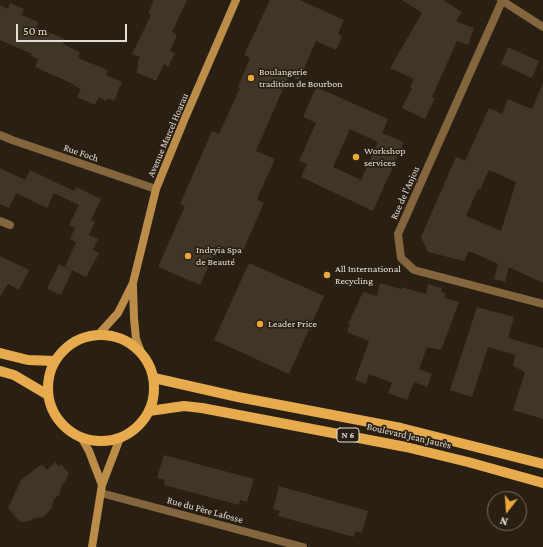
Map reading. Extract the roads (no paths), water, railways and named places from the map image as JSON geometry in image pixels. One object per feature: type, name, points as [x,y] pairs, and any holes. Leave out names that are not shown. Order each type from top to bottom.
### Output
[{"type":"main road","name":"Avenue Marcel Hoarau","points":[[141,352],[136,339],[134,318],[134,283],[156,189],[236,0]]},
{"type":"main road","name":"Avenue Marcel Hoarau","points":[[98,335],[118,313],[134,283]]},
{"type":"main road","points":[[98,335],[120,338],[141,352],[147,361],[154,378],[154,395],[149,411],[142,422],[132,431],[120,438],[101,441],[81,437],[69,430],[59,420],[52,408],[48,395],[48,378],[54,361],[64,348],[78,339],[98,335]]},
{"type":"main road","points":[[0,353],[28,360],[54,361]]},
{"type":"main road","points":[[0,371],[14,375],[48,395]]},
{"type":"main road","name":"Boulevard Jean Jaurès","points":[[154,378],[232,396],[401,428],[543,464]]},
{"type":"main road","name":"Boulevard Jean Jaurès","points":[[149,411],[184,406],[239,415],[406,447],[468,462],[543,483]]},
{"type":"main road","points":[[81,437],[89,451],[101,489]]},
{"type":"main road","points":[[92,547],[101,489],[120,438]]},
{"type":"street","points":[[502,0],[543,27]]},
{"type":"street","name":"Rue de l'Anjou","points":[[502,0],[398,234],[401,258],[414,270],[543,304]]},
{"type":"street","name":"Rue Foch","points":[[0,135],[156,189]]},
{"type":"street","points":[[0,221],[10,225]]},
{"type":"street","name":"Rue du Père Lafosse","points":[[101,489],[303,547]]},
{"type":"place","name":"Boulangerie tradition de Bourbon","points":[[251,78]]},
{"type":"place","name":"Workshop services","points":[[356,157]]},
{"type":"place","name":"Indryia Spa de Beauté","points":[[188,256]]},
{"type":"place","name":"All International Recycling","points":[[327,275]]},
{"type":"place","name":"Leader Price","points":[[260,324]]}]
